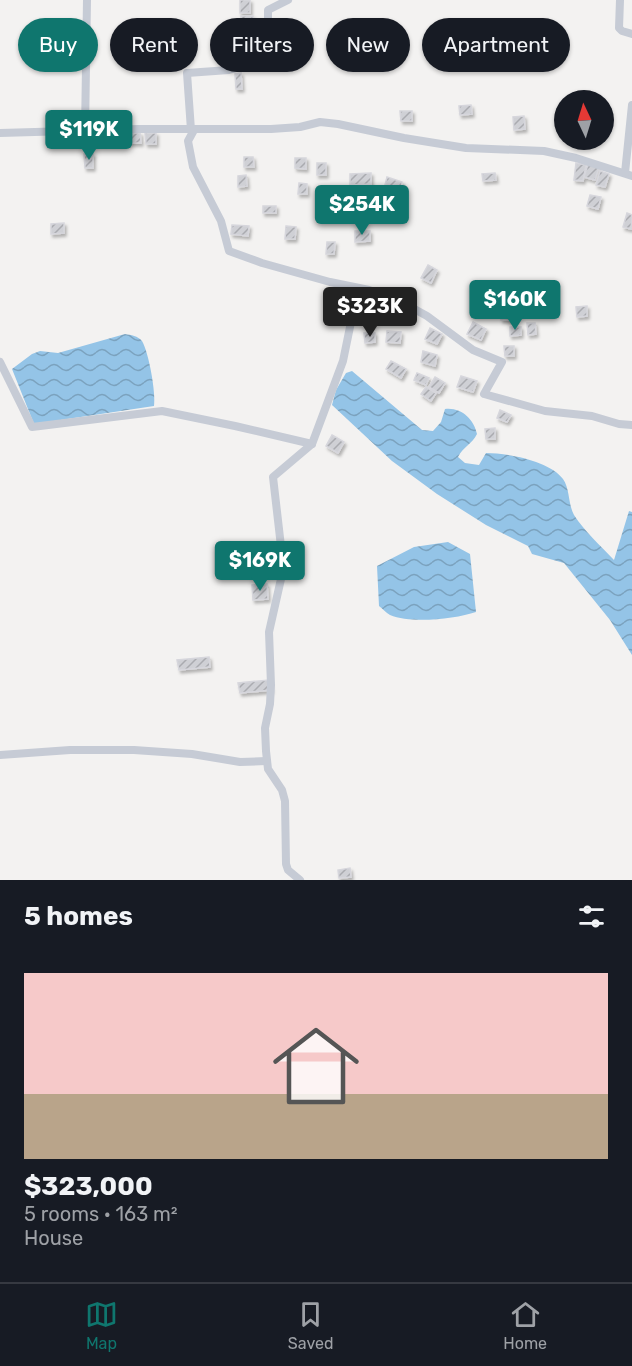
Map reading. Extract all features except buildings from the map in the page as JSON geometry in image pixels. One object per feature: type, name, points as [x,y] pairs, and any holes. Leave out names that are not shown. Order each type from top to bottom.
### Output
[{"type":"street","points":[[85,132],[87,0]]},
{"type":"street","points":[[288,0],[268,10],[268,60],[228,70],[187,73],[192,130],[188,141],[193,167],[221,221],[229,251],[273,266],[398,300],[427,316],[472,350],[501,362],[484,394],[545,411],[592,416],[619,424],[632,424]]},
{"type":"street","points":[[621,0],[619,28],[632,34]]},
{"type":"street","points":[[0,133],[138,129],[271,129],[300,127],[320,122],[466,148],[544,151],[628,174],[632,105]]},
{"type":"street","points":[[300,880],[288,870],[286,864],[285,801],[282,790],[268,770],[266,761],[265,728],[271,685],[270,632],[281,579],[282,555],[273,477],[312,444],[343,361],[358,288]]},
{"type":"street","points":[[0,362],[32,427],[162,411],[312,444]]},
{"type":"street","points":[[0,755],[70,750],[134,750],[192,754],[240,762],[266,761]]},
{"type":"water","points":[[125,334],[138,338],[145,347],[153,383],[154,406],[34,424],[12,369],[32,354],[40,351],[58,353]]},
{"type":"water","points":[[352,371],[422,430],[433,431],[441,422],[445,409],[456,410],[466,415],[473,423],[477,434],[458,457],[465,463],[479,465],[486,453],[495,453],[528,459],[557,473],[565,483],[574,515],[614,560],[629,511],[632,512],[632,655],[610,620],[564,563],[532,554],[528,546],[486,525],[437,494],[392,461],[332,405],[336,390],[346,373]]},
{"type":"water","points":[[448,542],[470,554],[476,612],[457,617],[421,620],[390,615],[379,606],[377,566],[414,547]]}]
